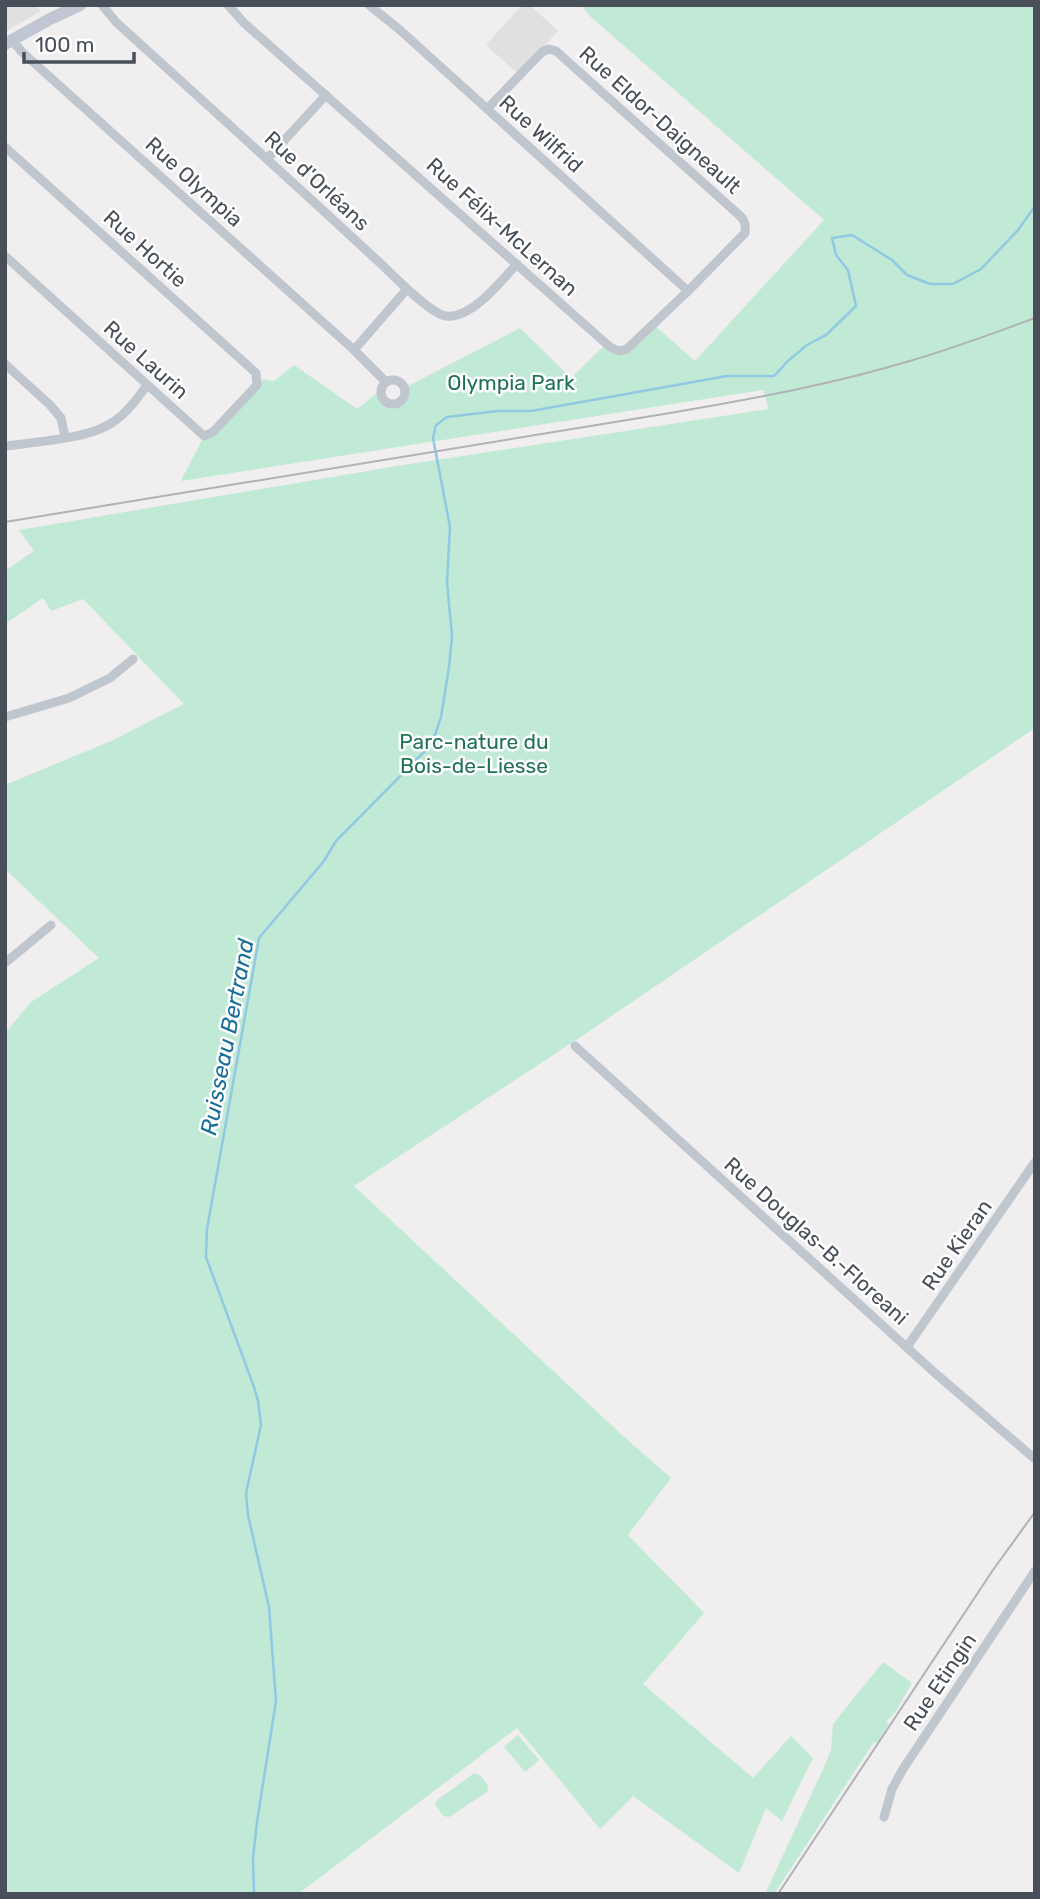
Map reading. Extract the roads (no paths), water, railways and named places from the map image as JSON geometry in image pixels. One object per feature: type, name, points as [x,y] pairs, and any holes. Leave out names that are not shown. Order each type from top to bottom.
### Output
[{"type":"main road","points":[[8,42],[80,5]]},
{"type":"street","name":"Rue d'Orléans","points":[[102,5],[111,18],[407,289],[434,310],[444,316],[455,315],[475,306],[517,264]]},
{"type":"street","name":"Rue Félix-McLernan","points":[[228,5],[244,23],[606,344],[619,351],[628,349],[688,291],[745,233],[746,225]]},
{"type":"street","name":"Rue Wilfrid","points":[[369,5],[688,291]]},
{"type":"street","name":"Rue Olympia","points":[[8,42],[22,51],[355,350],[386,382]]},
{"type":"street","name":"Rue Eldor-Daigneault","points":[[487,109],[542,52],[549,49],[556,51],[744,219],[746,225]]},
{"type":"street","points":[[268,159],[326,95]]},
{"type":"street","name":"Rue Hortie","points":[[5,148],[256,373],[258,379]]},
{"type":"street","name":"Rue Laurin","points":[[5,256],[204,436],[213,432],[257,385],[258,379]]},
{"type":"street","points":[[355,350],[407,289]]},
{"type":"street","points":[[5,365],[61,418],[65,437]]},
{"type":"street","points":[[5,446],[99,430],[113,423],[147,386]]},
{"type":"street","points":[[5,717],[69,698],[110,678],[133,659]]},
{"type":"street","points":[[5,963],[51,925]]},
{"type":"street","name":"Rue Douglas-B.-Floreani","points":[[575,1046],[907,1347],[1035,1459]]},
{"type":"street","name":"Rue Kieran","points":[[907,1347],[1035,1162]]},
{"type":"street","name":"Rue Etingin","points":[[884,1817],[891,1789],[903,1769],[1035,1571]]},
{"type":"waterway","name":"Ruisseau Bertrand","points":[[254,1894],[253,1858],[257,1822],[276,1701],[269,1607],[248,1515],[246,1493],[261,1425],[254,1387],[206,1257],[207,1229],[259,938],[324,861],[336,841],[426,750],[441,717],[452,636],[447,582],[450,527],[433,438],[436,425],[447,417],[498,411],[531,411],[727,376],[774,376],[807,345],[826,335],[856,306],[848,270],[836,255],[832,238],[852,235],[892,260],[907,275],[930,284],[953,284],[981,269],[1018,230],[1035,206]]},
{"type":"tram line","points":[[5,522],[670,413],[823,384],[883,369],[1035,318]]},
{"type":"tram line","points":[[778,1894],[993,1570],[1035,1512]]},
{"type":"park label","name":"Olympia Park","points":[[511,383]]},
{"type":"park label","name":"Parc-nature du Bois-de-Liesse","points":[[474,754]]}]
